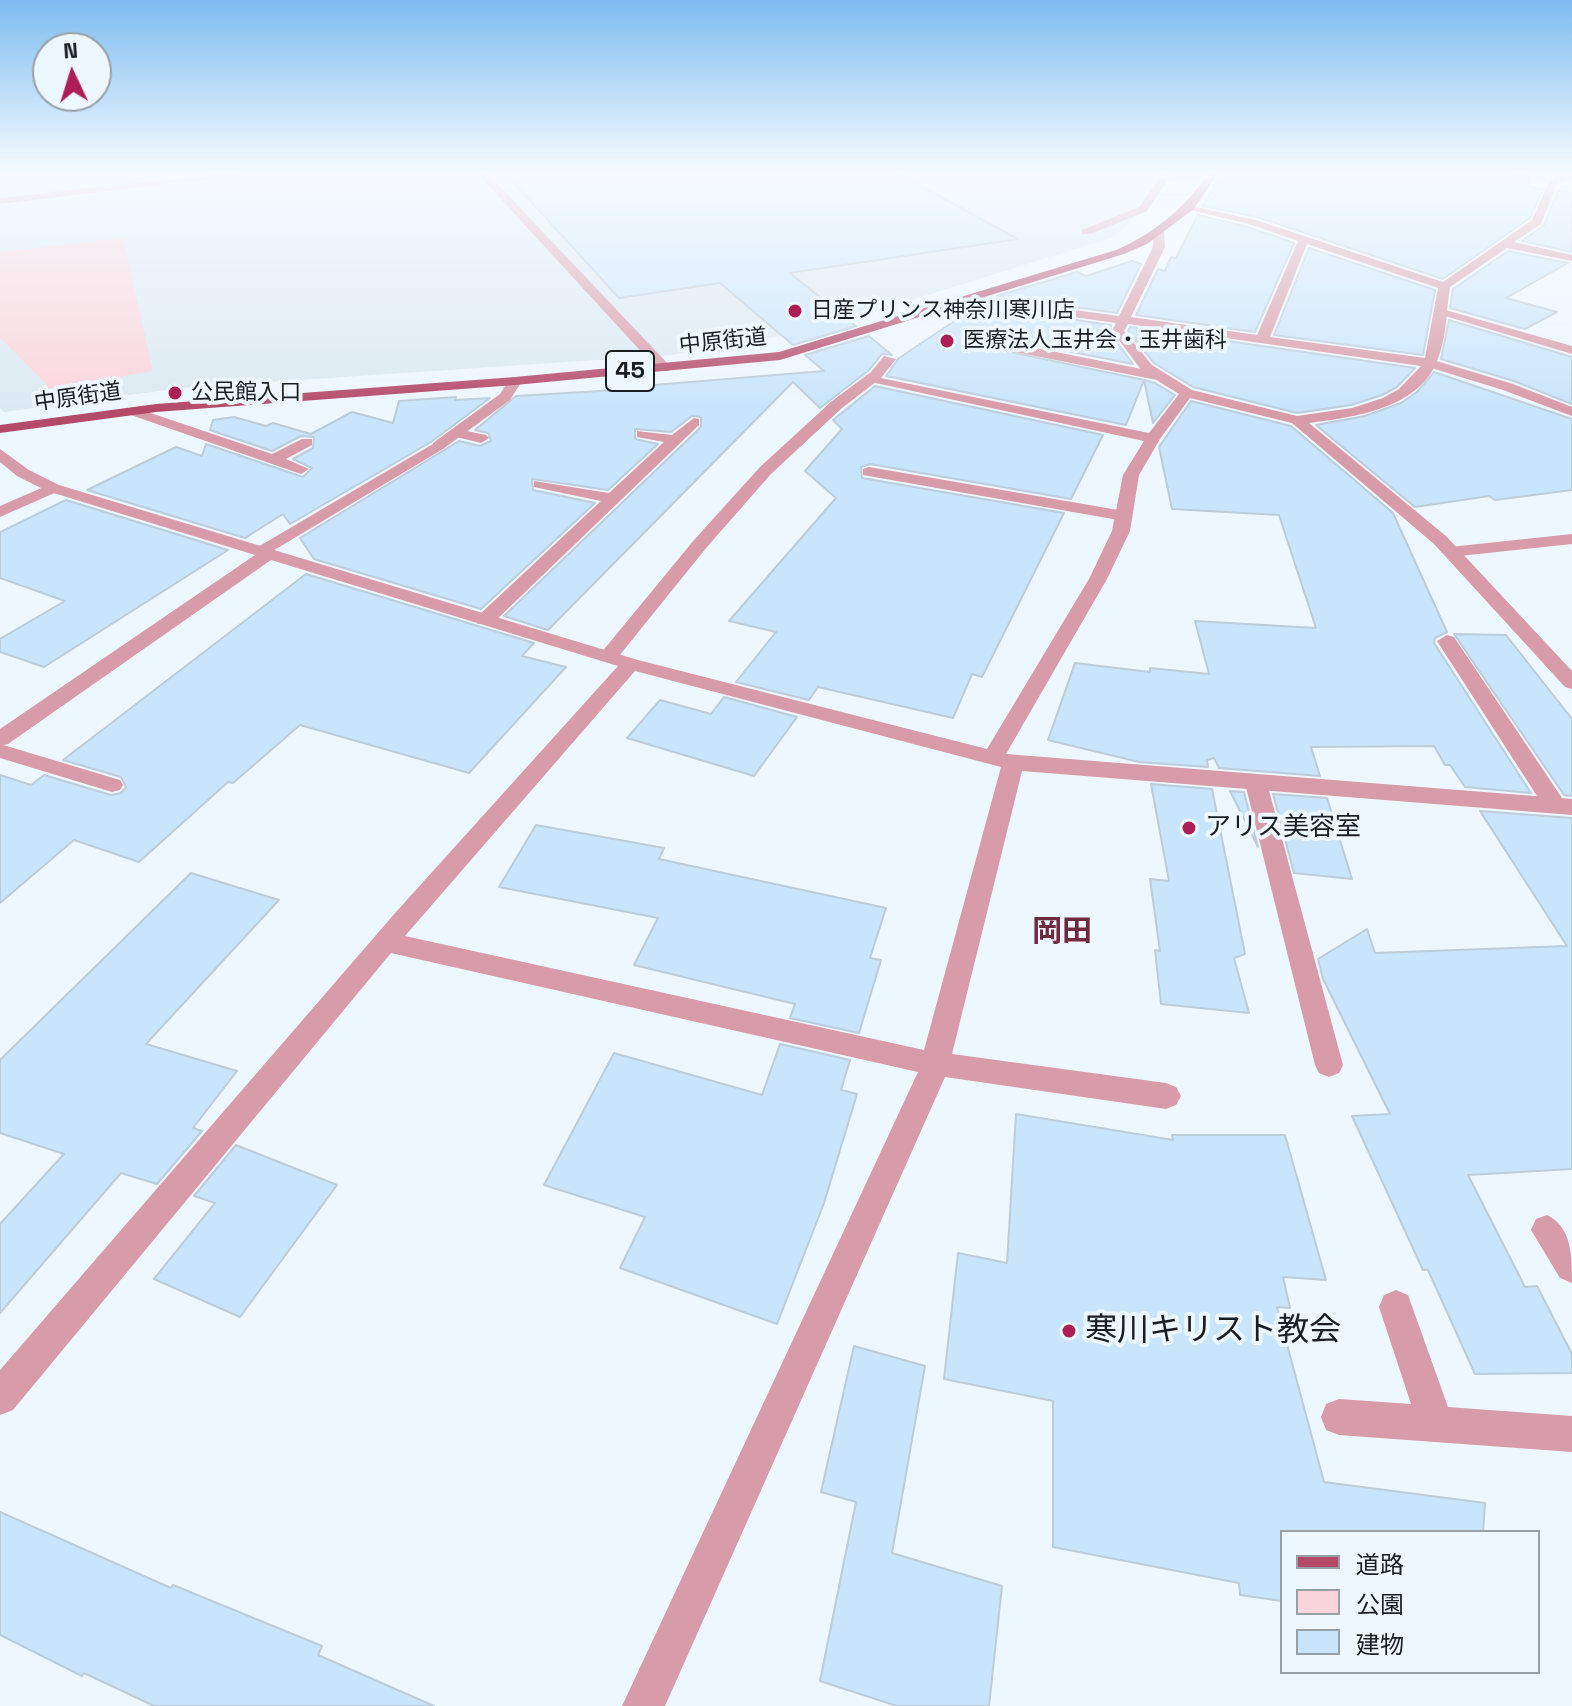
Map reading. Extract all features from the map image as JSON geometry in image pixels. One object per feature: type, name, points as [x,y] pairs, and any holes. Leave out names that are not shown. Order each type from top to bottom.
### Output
[{"type":"main road","name":"中原街道","points":[[0,429],[133,411],[515,381],[780,356],[975,299],[1121,252]]},
{"type":"street","points":[[555,252],[664,368]]},
{"type":"street","points":[[1157,252],[1118,331],[1132,356],[1157,376],[1187,393],[1297,420],[1346,413],[1387,402],[1413,385],[1430,363],[1444,286],[1495,252]]},
{"type":"street","points":[[1262,339],[1299,252]]},
{"type":"street","points":[[1342,252],[1444,286]]},
{"type":"street","points":[[1542,252],[1572,258]]},
{"type":"street","points":[[975,299],[1430,363],[1508,387],[1572,412]]},
{"type":"street","points":[[1439,310],[1572,350]]},
{"type":"street","points":[[990,343],[1157,376]]},
{"type":"street","points":[[0,1397],[386,942],[619,660],[736,501],[779,456],[889,359]]},
{"type":"street","points":[[871,378],[1153,438]]},
{"type":"street","points":[[0,739],[264,552],[457,433],[505,397],[515,381]]},
{"type":"street","points":[[643,1706],[935,1064],[1003,760],[1121,531],[1131,475],[1153,438],[1187,393]]},
{"type":"street","points":[[133,411],[301,469]]},
{"type":"street","points":[[1297,420],[1450,552],[1572,683]]},
{"type":"street","points":[[485,620],[694,422]]},
{"type":"street","points":[[457,433],[481,438]]},
{"type":"street","points":[[642,434],[675,440]]},
{"type":"street","points":[[273,459],[307,442]]},
{"type":"street","points":[[0,454],[23,473],[53,488],[485,620],[619,660],[1003,760],[1564,807]]},
{"type":"street","points":[[869,472],[1124,516]]},
{"type":"street","points":[[540,484],[613,499]]},
{"type":"street","points":[[0,512],[53,488]]},
{"type":"street","points":[[1450,552],[1572,539]]},
{"type":"street","points":[[1447,641],[1564,807]]},
{"type":"street","points":[[0,751],[112,785]]},
{"type":"street","points":[[1256,783],[1329,1065]]},
{"type":"street","points":[[386,942],[935,1064],[1166,1096]]},
{"type":"street","points":[[1547,1230],[1572,1267]]},
{"type":"street","points":[[1396,1307],[1436,1424]]},
{"type":"street","points":[[1339,1417],[1572,1434]]},
{"type":"shaded area","points":[[0,252],[1068,252],[815,330],[671,355],[181,388],[4,412],[0,408]]},
{"type":"green space","points":[[0,252],[126,252],[153,371],[51,389],[0,338]]},
{"type":"building","points":[[577,252],[933,252],[790,273],[856,326],[793,345],[720,283],[619,298]]},
{"type":"building","points":[[1179,252],[1290,252],[1255,332],[1136,315],[1158,269],[1165,271],[1171,257],[1176,258]]},
{"type":"building","points":[[1308,252],[1320,252],[1435,290],[1423,355],[1274,335]]},
{"type":"building","points":[[1361,252],[1482,252],[1443,279]]},
{"type":"building","points":[[1507,252],[1568,263],[1506,298],[1557,312],[1525,329],[1450,308],[1453,289]]},
{"type":"building","points":[[1132,261],[1141,264],[1117,313],[997,296],[1077,272],[1086,276]]},
{"type":"building","points":[[977,306],[1111,325],[1110,333],[1133,364],[991,336],[983,338],[982,346],[1144,380],[1126,425],[886,376],[899,358]]},
{"type":"building","points":[[1449,320],[1572,357],[1572,404],[1514,381],[1441,359]]},
{"type":"building","points":[[1130,327],[1415,368],[1397,387],[1382,395],[1351,405],[1297,413],[1193,387],[1154,363],[1128,331]]},
{"type":"building","points":[[869,336],[892,355],[882,354],[869,370],[820,408],[793,382],[548,630],[504,616],[701,427],[701,417],[692,416],[671,432],[635,429],[635,439],[658,444],[608,490],[532,479],[533,490],[595,503],[481,609],[314,559],[300,538],[459,441],[480,446],[491,441],[488,433],[475,430],[516,396],[824,371],[805,355]]},
{"type":"building","points":[[1434,372],[1572,419],[1572,490],[1495,500],[1489,496],[1415,507],[1316,425],[1365,416],[1401,403],[1417,392]]},
{"type":"building","points":[[1144,380],[1175,395],[1153,423]]},
{"type":"building","points":[[875,386],[1103,435],[1071,499],[870,464],[861,467],[862,478],[1064,513],[982,677],[972,674],[953,718],[818,687],[809,700],[736,682],[776,632],[729,621],[836,498],[805,471],[842,429],[833,420]]},
{"type":"building","points":[[456,397],[455,400],[490,398],[431,442],[290,524],[283,514],[245,538],[87,490],[176,447],[202,456],[206,444],[303,477],[312,468],[293,459],[313,448],[314,437],[301,436],[272,451],[210,430],[213,420],[234,417],[266,426],[273,423],[311,434],[352,412],[393,423],[399,401]]},
{"type":"building","points":[[1191,401],[1291,426],[1393,513],[1447,632],[1435,638],[1434,643],[1531,793],[1465,787],[1450,765],[1445,765],[1434,746],[1311,747],[1320,776],[1219,768],[1214,758],[1207,760],[1208,767],[1139,762],[1048,740],[1075,663],[1150,672],[1150,668],[1209,674],[1195,621],[1316,628],[1279,515],[1172,509],[1159,447]]},
{"type":"building","points":[[66,500],[228,550],[44,667],[0,652],[0,639],[65,601],[0,578],[0,532]]},
{"type":"building","points":[[306,574],[534,643],[522,656],[566,667],[469,773],[300,725],[233,783],[228,782],[139,862],[74,840],[0,903],[0,775],[31,785],[44,775],[111,795],[121,793],[126,787],[121,777],[63,760]]},
{"type":"building","points":[[1454,634],[1506,635],[1572,719],[1572,796],[1564,795]]},
{"type":"building","points":[[724,697],[797,717],[754,776],[627,738],[660,700],[711,714]]},
{"type":"building","points":[[1151,784],[1212,789],[1245,954],[1234,958],[1249,1013],[1161,1004],[1155,950],[1160,951],[1150,879],[1169,881]]},
{"type":"building","points":[[1230,791],[1244,792],[1258,847]]},
{"type":"building","points":[[1273,794],[1327,798],[1352,879],[1294,873]]},
{"type":"building","points":[[1480,811],[1572,818],[1572,1169],[1468,1175],[1525,1287],[1537,1286],[1572,1354],[1572,1373],[1475,1374],[1352,1116],[1390,1114],[1323,979],[1318,959],[1367,929],[1375,953],[1567,946]]},
{"type":"building","points":[[536,825],[664,848],[659,859],[886,908],[870,958],[881,960],[859,1033],[790,1018],[795,1004],[634,965],[658,918],[499,887]]},
{"type":"building","points":[[191,873],[279,900],[146,1044],[237,1071],[193,1128],[202,1131],[157,1184],[121,1173],[0,1313],[0,1224],[64,1154],[0,1133],[0,1060]]},
{"type":"building","points":[[780,1044],[850,1060],[841,1090],[857,1094],[824,1203],[777,1324],[620,1268],[645,1217],[544,1185],[614,1053],[762,1095]]},
{"type":"building","points":[[1016,1114],[1173,1140],[1172,1135],[1285,1135],[1326,1280],[1283,1277],[1290,1308],[1277,1307],[1324,1482],[1485,1503],[1483,1530],[1280,1530],[1280,1601],[1240,1595],[1239,1583],[1053,1547],[1053,1401],[944,1379],[958,1253],[1007,1263]]},
{"type":"building","points":[[236,1145],[337,1185],[240,1317],[154,1279],[215,1203],[194,1196]]},
{"type":"building","points":[[854,1346],[925,1366],[892,1553],[1002,1586],[989,1706],[897,1706],[820,1681],[856,1502],[821,1492]]},
{"type":"building","points":[[0,1512],[171,1588],[173,1585],[322,1646],[318,1655],[434,1706],[154,1706],[84,1673],[82,1676],[0,1635]]},
{"type":"place","name":"日産プリンス神奈川寒川店","points":[[795,311]]},
{"type":"place","name":"医療法人玉井会・玉井歯科","points":[[947,341]]},
{"type":"place","name":"公民館入口","points":[[175,393]]},
{"type":"place","name":"アリス美容室","points":[[1189,828]]},
{"type":"place","name":"寒川キリスト教会","points":[[1069,1331]]},
{"type":"district","name":"岡田","points":[[1062,933]]}]
